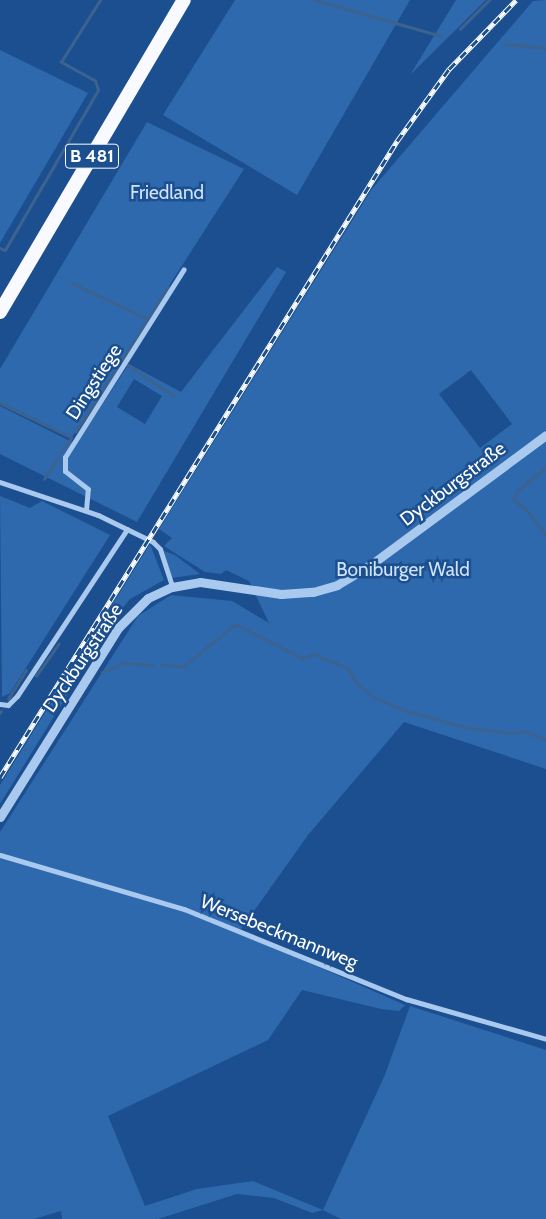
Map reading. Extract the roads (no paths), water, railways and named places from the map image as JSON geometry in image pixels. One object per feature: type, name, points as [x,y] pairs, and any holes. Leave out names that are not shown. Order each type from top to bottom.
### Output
[{"type":"highway","name":"B 481","points":[[0,312],[184,0]]},
{"type":"street","name":"Dingstiege","points":[[86,510],[88,489],[69,475],[64,457],[184,269]]},
{"type":"street","name":"Dyckburgstraße","points":[[0,817],[123,622],[148,598],[172,587],[212,582],[281,594],[313,592],[337,585],[369,566],[546,435]]},
{"type":"street","points":[[0,482],[86,510],[157,545],[172,587]]},
{"type":"street","points":[[0,704],[8,705],[17,696],[127,529]]},
{"type":"street","name":"Wersebeckmannweg","points":[[0,854],[184,909],[415,1002],[546,1039]]},
{"type":"waterway","points":[[0,248],[5,250],[98,90],[95,81],[61,62],[100,0]]},
{"type":"waterway","points":[[315,0],[441,36]]},
{"type":"waterway","points":[[460,29],[489,0]]},
{"type":"waterway","points":[[505,44],[546,48]]},
{"type":"waterway","points":[[72,283],[148,319]]},
{"type":"waterway","points":[[122,360],[168,287]]},
{"type":"waterway","points":[[75,432],[120,364]]},
{"type":"waterway","points":[[128,365],[174,396]]},
{"type":"waterway","points":[[0,403],[71,437]]},
{"type":"waterway","points":[[61,452],[71,438]]},
{"type":"waterway","points":[[44,479],[58,458]]},
{"type":"waterway","points":[[546,468],[518,491],[514,500],[526,509],[546,535]]},
{"type":"waterway","points":[[162,665],[184,666],[233,626],[238,625],[279,646]]},
{"type":"waterway","points":[[36,676],[58,644]]},
{"type":"waterway","points":[[280,647],[302,658],[314,654],[348,668],[356,682],[375,698],[407,711],[469,728],[512,733],[523,731],[546,739]]},
{"type":"waterway","points":[[102,672],[123,663],[154,665]]},
{"type":"waterway","points":[[8,699],[26,670]]},
{"type":"railway","points":[[0,777],[397,141],[449,69],[516,0]]},
{"type":"park label","name":"Friedland","points":[[167,193]]},
{"type":"park label","name":"Boniburger Wald","points":[[403,570]]}]
